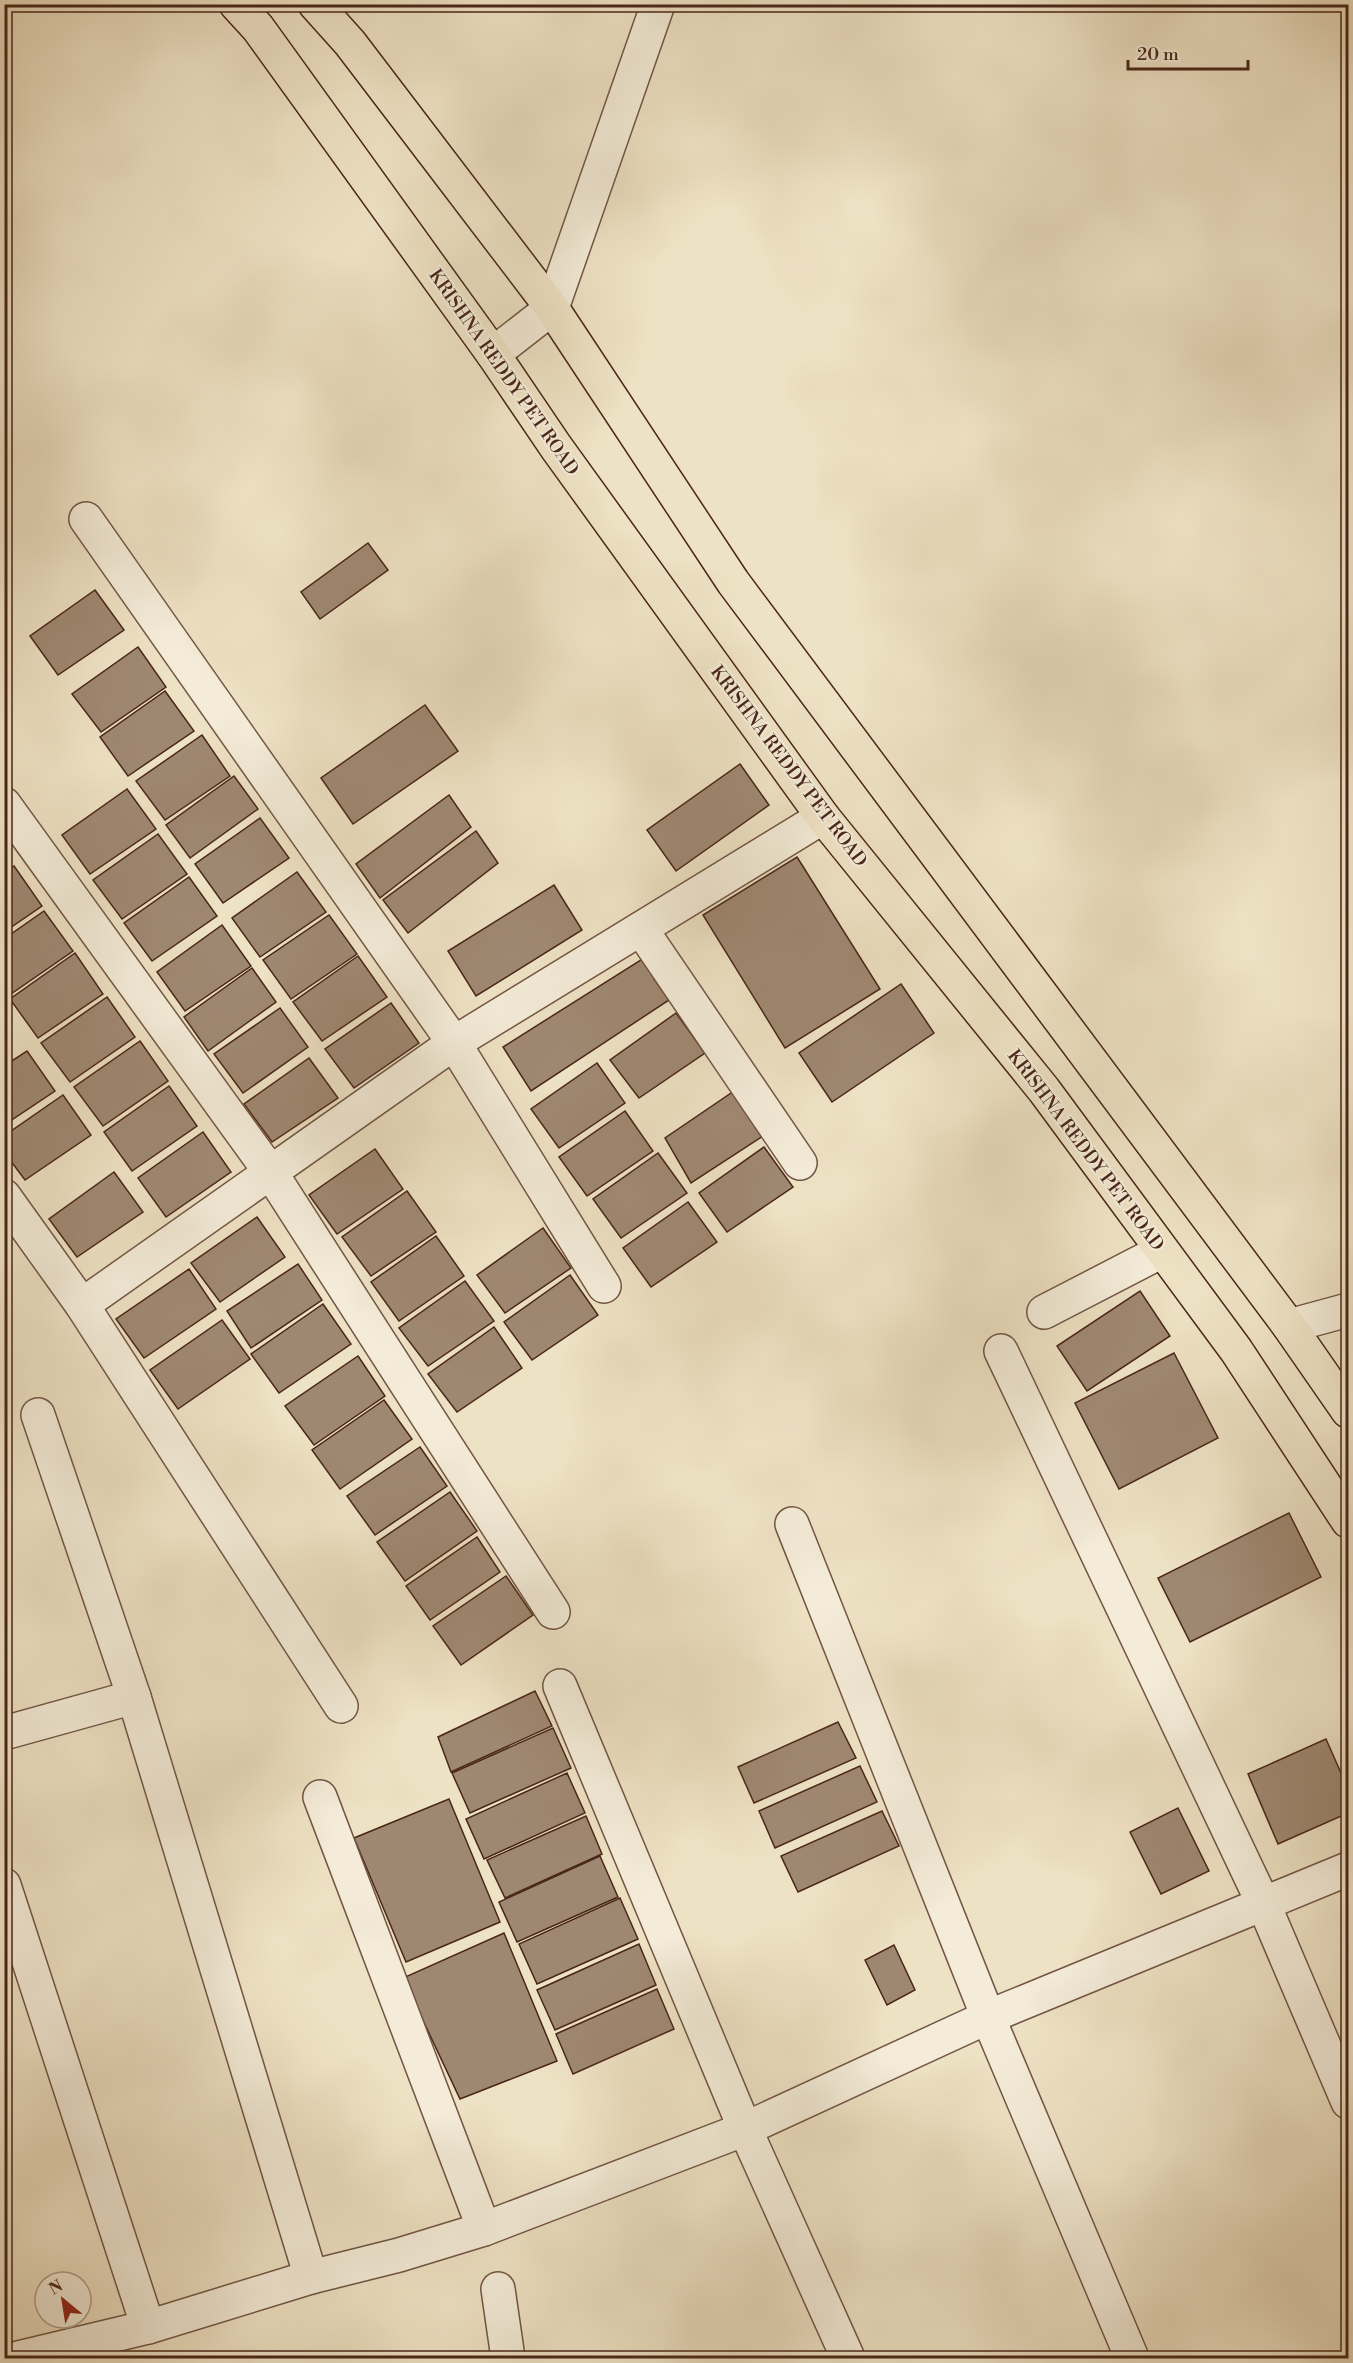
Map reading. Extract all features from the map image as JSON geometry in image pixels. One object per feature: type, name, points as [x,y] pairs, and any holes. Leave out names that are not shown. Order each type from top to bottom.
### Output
[{"type":"main road","name":"KRISHNA REDDY PET ROAD","points":[[236,4],[258,28],[823,817],[1044,1090],[1236,1350],[1348,1521]]},
{"type":"main road","points":[[315,4],[350,43],[552,308],[733,582],[1289,1326],[1348,1411]]},
{"type":"street","points":[[493,354],[552,308],[658,4]]},
{"type":"street","points":[[86,519],[454,1043],[604,1286]]},
{"type":"street","points":[[4,804],[271,1173],[553,1612]]},
{"type":"street","points":[[82,1305],[454,1043],[823,817]]},
{"type":"street","points":[[641,928],[800,1163]]},
{"type":"street","points":[[4,1196],[82,1305],[341,1706]]},
{"type":"street","points":[[1044,1312],[1162,1251]]},
{"type":"street","points":[[1289,1326],[1348,1310]]},
{"type":"street","points":[[1001,1351],[1264,1905],[1348,2102]]},
{"type":"street","points":[[38,1415],[134,1697],[311,2277]]},
{"type":"street","points":[[792,1524],[988,2017],[1132,2358]]},
{"type":"street","points":[[560,1686],[745,2129],[848,2358]]},
{"type":"street","points":[[4,1733],[134,1697]]},
{"type":"street","points":[[320,1797],[484,2229]]},
{"type":"street","points":[[18,2358],[148,2327],[311,2277],[484,2229],[745,2129],[988,2017],[1348,1869]]},
{"type":"street","points":[[4,1885],[148,2327]]},
{"type":"street","points":[[498,2289],[508,2358]]},
{"type":"building","points":[[368,543],[388,570],[320,619],[301,592]]},
{"type":"building","points":[[95,590],[124,630],[58,675],[30,636]]},
{"type":"building","points":[[138,647],[166,687],[101,732],[72,694]]},
{"type":"building","points":[[165,691],[194,731],[128,776],[100,737]]},
{"type":"building","points":[[425,705],[458,751],[353,824],[321,778]]},
{"type":"building","points":[[202,735],[230,776],[165,820],[136,781]]},
{"type":"building","points":[[740,764],[769,805],[676,871],[647,830]]},
{"type":"building","points":[[234,776],[258,809],[190,858],[166,825]]},
{"type":"building","points":[[127,789],[156,829],[90,874],[62,835]]},
{"type":"building","points":[[449,795],[471,827],[380,898],[356,864]]},
{"type":"building","points":[[260,818],[289,858],[223,903],[195,864]]},
{"type":"building","points":[[476,831],[498,863],[408,933],[383,900]]},
{"type":"building","points":[[158,834],[187,874],[122,919],[93,880]]},
{"type":"building","points":[[797,857],[880,989],[785,1048],[703,915]]},
{"type":"building","points":[[14,866],[42,906],[4,932],[4,873]]},
{"type":"building","points":[[297,872],[326,912],[260,957],[232,918]]},
{"type":"building","points":[[189,877],[217,916],[152,961],[124,923]]},
{"type":"building","points":[[554,885],[582,930],[476,996],[448,951]]},
{"type":"building","points":[[44,911],[73,951],[8,996],[4,992],[4,939]]},
{"type":"building","points":[[329,915],[357,954],[291,999],[263,960]]},
{"type":"building","points":[[222,925],[251,966],[185,1011],[157,972]]},
{"type":"building","points":[[655,951],[666,970],[654,979],[669,1000],[531,1091],[503,1047]]},
{"type":"building","points":[[75,953],[103,994],[38,1038],[10,999]]},
{"type":"building","points":[[358,956],[387,997],[322,1041],[293,1002]]},
{"type":"building","points":[[252,968],[276,1002],[208,1051],[184,1017]]},
{"type":"building","points":[[901,984],[934,1033],[832,1102],[799,1053]]},
{"type":"building","points":[[107,997],[135,1037],[70,1082],[41,1043]]},
{"type":"building","points":[[391,1003],[419,1043],[354,1088],[325,1049]]},
{"type":"building","points":[[280,1008],[308,1047],[243,1093],[214,1054]]},
{"type":"building","points":[[676,1013],[705,1053],[639,1098],[610,1060]]},
{"type":"building","points":[[140,1041],[168,1081],[103,1126],[74,1087]]},
{"type":"building","points":[[27,1051],[55,1091],[4,1125],[4,1066]]},
{"type":"building","points":[[309,1058],[338,1098],[272,1142],[244,1104]]},
{"type":"building","points":[[597,1063],[625,1103],[559,1148],[531,1109]]},
{"type":"building","points":[[169,1086],[197,1126],[132,1171],[104,1132]]},
{"type":"building","points":[[737,1089],[766,1134],[691,1183],[665,1138]]},
{"type":"building","points":[[63,1095],[91,1135],[25,1180],[4,1152],[4,1136]]},
{"type":"building","points":[[625,1111],[653,1151],[587,1196],[559,1157]]},
{"type":"building","points":[[203,1132],[231,1172],[166,1217],[138,1178]]},
{"type":"building","points":[[764,1147],[793,1187],[727,1232],[699,1193]]},
{"type":"building","points":[[375,1149],[403,1189],[337,1234],[309,1195]]},
{"type":"building","points":[[658,1153],[687,1193],[621,1238],[593,1199]]},
{"type":"building","points":[[114,1172],[143,1212],[77,1257],[49,1219]]},
{"type":"building","points":[[407,1191],[436,1232],[371,1276],[342,1237]]},
{"type":"building","points":[[688,1202],[717,1242],[651,1287],[623,1248]]},
{"type":"building","points":[[257,1217],[285,1257],[220,1302],[191,1263]]},
{"type":"building","points":[[543,1228],[571,1268],[505,1313],[477,1275]]},
{"type":"building","points":[[436,1236],[464,1276],[399,1321],[371,1282]]},
{"type":"building","points":[[298,1264],[322,1300],[251,1348],[227,1311]]},
{"type":"building","points":[[189,1269],[216,1309],[144,1358],[116,1319]]},
{"type":"building","points":[[570,1275],[598,1315],[532,1360],[504,1322]]},
{"type":"building","points":[[465,1281],[494,1321],[428,1366],[399,1328]]},
{"type":"building","points":[[1140,1291],[1170,1336],[1087,1391],[1057,1346]]},
{"type":"building","points":[[323,1304],[351,1344],[279,1393],[251,1354]]},
{"type":"building","points":[[222,1320],[250,1359],[178,1409],[150,1370]]},
{"type":"building","points":[[494,1327],[522,1368],[457,1412],[428,1374]]},
{"type":"building","points":[[1174,1353],[1218,1438],[1119,1489],[1075,1403]]},
{"type":"building","points":[[358,1356],[385,1396],[314,1445],[285,1406]]},
{"type":"building","points":[[384,1400],[412,1439],[340,1489],[312,1450]]},
{"type":"building","points":[[420,1447],[447,1486],[375,1535],[347,1496]]},
{"type":"building","points":[[450,1492],[477,1531],[405,1581],[377,1542]]},
{"type":"building","points":[[1289,1513],[1321,1577],[1190,1642],[1158,1578]]},
{"type":"building","points":[[477,1537],[500,1572],[430,1620],[406,1586]]},
{"type":"building","points":[[506,1576],[533,1615],[461,1665],[433,1626]]},
{"type":"building","points":[[535,1691],[552,1726],[451,1772],[438,1737]]},
{"type":"building","points":[[838,1722],[856,1758],[754,1803],[738,1767]]},
{"type":"building","points":[[553,1728],[571,1768],[470,1813],[452,1773]]},
{"type":"building","points":[[1326,1739],[1348,1789],[1348,1813],[1278,1844],[1248,1774]]},
{"type":"building","points":[[860,1766],[877,1802],[775,1848],[759,1811]]},
{"type":"building","points":[[567,1773],[585,1813],[484,1859],[466,1819]]},
{"type":"building","points":[[449,1799],[500,1922],[406,1962],[354,1838]]},
{"type":"building","points":[[1178,1808],[1209,1871],[1161,1894],[1130,1832]]},
{"type":"building","points":[[882,1811],[899,1846],[798,1892],[781,1856]]},
{"type":"building","points":[[586,1816],[602,1854],[505,1898],[487,1860]]},
{"type":"building","points":[[600,1856],[618,1897],[517,1942],[499,1902]]},
{"type":"building","points":[[620,1898],[638,1939],[537,1984],[519,1944]]},
{"type":"building","points":[[504,1933],[557,2061],[460,2099],[403,1978]]},
{"type":"building","points":[[639,1944],[656,1985],[555,2030],[537,1990]]},
{"type":"building","points":[[894,1945],[915,1990],[887,2005],[865,1960]]},
{"type":"building","points":[[657,1989],[674,2029],[573,2074],[556,2034]]}]
